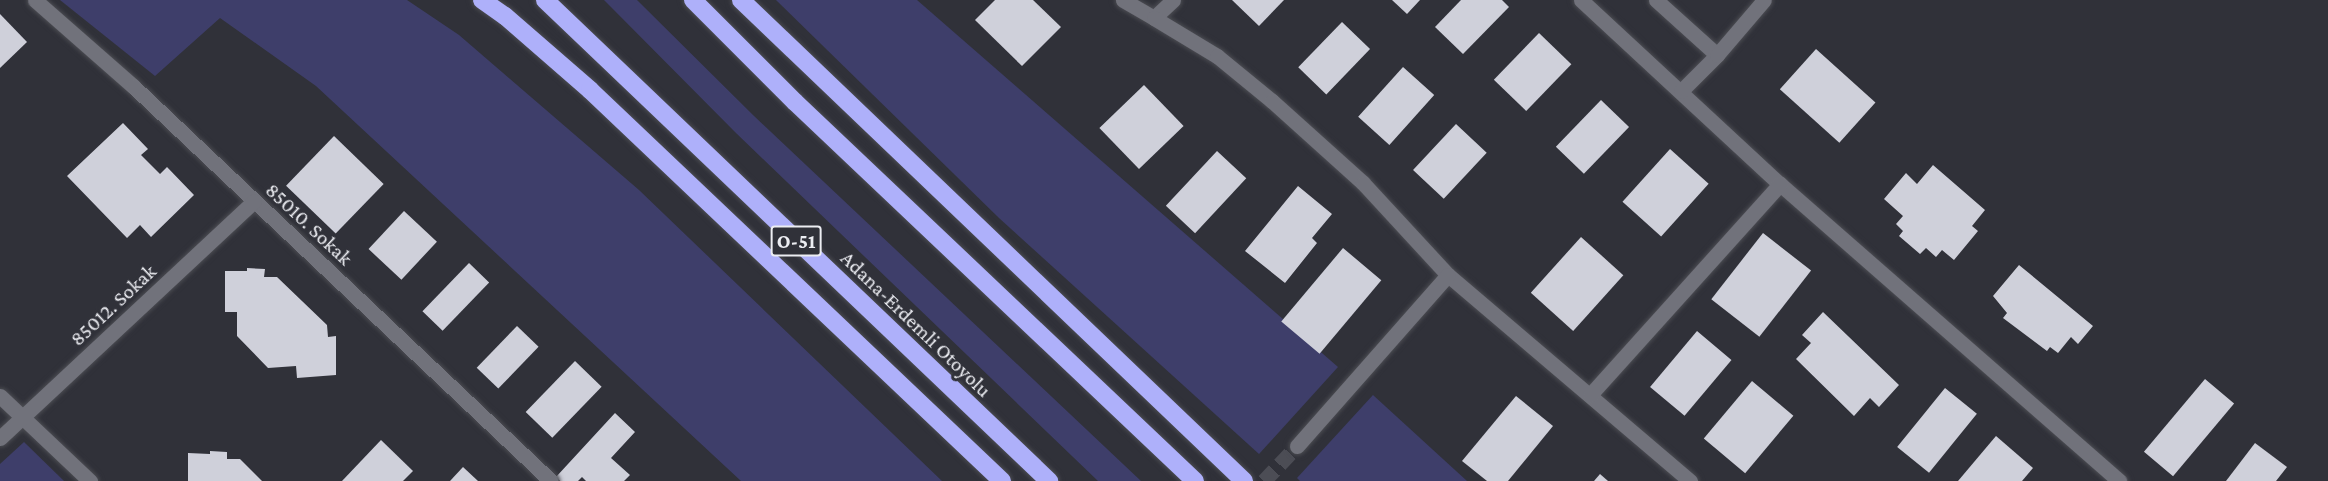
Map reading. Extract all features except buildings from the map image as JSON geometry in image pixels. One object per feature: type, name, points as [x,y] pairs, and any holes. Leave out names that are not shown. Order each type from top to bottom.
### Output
[{"type":"highway","points":[[482,0],[505,16],[590,90],[1002,481]]},
{"type":"highway","name":"Adana-Erdemli Otoyolu","points":[[545,0],[1049,481]]},
{"type":"highway","points":[[693,0],[795,102],[1195,481]]},
{"type":"highway","points":[[741,0],[1242,479]]},
{"type":"street","name":"85010. Sokak","points":[[35,0],[133,86],[551,481]]},
{"type":"street","points":[[1123,0],[1217,56],[1272,101],[1363,183],[1448,275],[1690,481]]},
{"type":"street","points":[[1154,18],[1173,0]]},
{"type":"street","points":[[1581,0],[1780,184],[2119,481]]},
{"type":"street","points":[[1656,0],[1717,55]]},
{"type":"street","points":[[1681,91],[1717,55],[1764,0]]},
{"type":"street","points":[[1590,396],[1780,184]]},
{"type":"street","name":"85012. Sokak","points":[[0,438],[254,201]]},
{"type":"street","points":[[1297,446],[1448,275]]},
{"type":"street","points":[[0,396],[90,481]]},
{"type":"shaded area","points":[[60,0],[407,0],[459,35],[639,190],[942,481],[741,481],[316,86],[220,18],[155,76]]},
{"type":"shaded area","points":[[604,0],[637,0],[753,115],[1141,481],[1098,481],[736,133]]},
{"type":"shaded area","points":[[776,0],[917,0],[1338,367],[1259,454],[999,218]]},
{"type":"shaded area","points":[[1373,395],[1467,481],[1300,481],[1297,478]]},
{"type":"shaded area","points":[[24,442],[64,481],[0,481],[0,464]]},
{"type":"tunnel","points":[[1264,481],[1297,446]]}]
